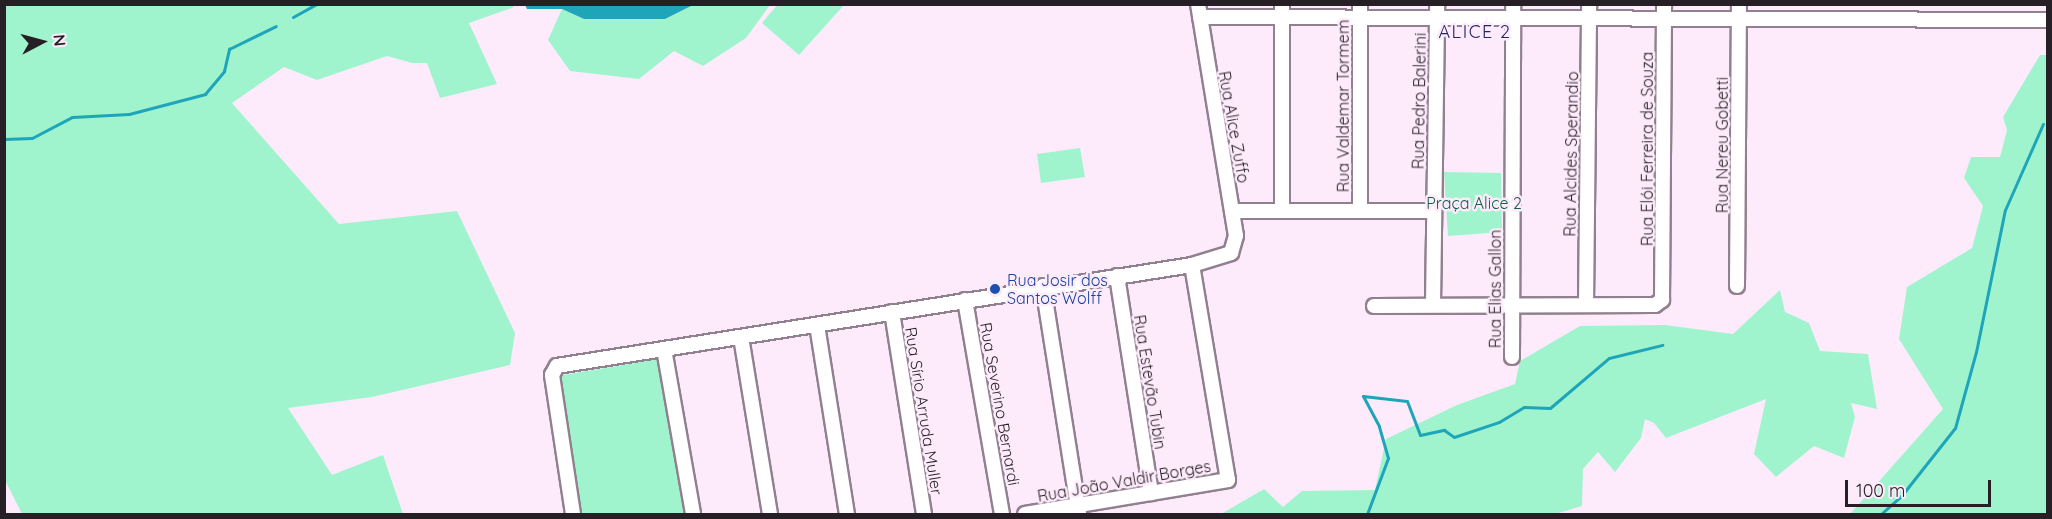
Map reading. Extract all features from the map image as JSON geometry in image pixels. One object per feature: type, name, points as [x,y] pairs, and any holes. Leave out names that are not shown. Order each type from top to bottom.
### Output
[{"type":"street","name":"Rua Elói Ferreira de Souza","points":[[1586,304],[1655,305],[1664,293],[1664,4]]},
{"type":"street","points":[[1199,11],[1589,12],[1664,19],[1739,11],[1970,11],[2048,20]]},
{"type":"street","name":"Rua Alice Zuffo","points":[[1192,265],[1231,253],[1236,236],[1199,11]]},
{"type":"street","points":[[1282,11],[1282,209]]},
{"type":"street","name":"Rua Valdemar Tormem","points":[[1360,11],[1360,208]]},
{"type":"street","name":"Rua Pedro Balerini","points":[[1433,305],[1437,11]]},
{"type":"street","name":"Rua Elias Gallon","points":[[1512,357],[1513,11]]},
{"type":"street","name":"Rua Nereu Gobetti","points":[[1737,286],[1739,11]]},
{"type":"street","name":"Rua Alcides Sperandio","points":[[1586,304],[1589,12]]},
{"type":"street","points":[[1232,211],[1360,208],[1434,211]]},
{"type":"street","points":[[573,514],[552,375],[557,366],[818,325],[1043,286],[1192,265]]},
{"type":"street","name":"Rua João Valdir Borges","points":[[1025,514],[1079,511],[1151,493],[1228,480],[1192,265]]},
{"type":"street","name":"Rua Estevão Tubin","points":[[1117,276],[1151,493]]},
{"type":"street","points":[[1043,286],[1079,511]]},
{"type":"street","name":"Rua Severino Bernardi","points":[[965,300],[1002,514]]},
{"type":"street","points":[[1374,306],[1586,304]]},
{"type":"street","name":"Rua Sírio Arruda Muller","points":[[892,312],[924,514]]},
{"type":"street","points":[[818,325],[847,514]]},
{"type":"street","points":[[741,337],[771,514]]},
{"type":"street","points":[[664,349],[693,514]]},
{"type":"green space","points":[[778,4],[844,5],[799,55],[762,23]]},
{"type":"green space","points":[[5,5],[513,5],[514,7],[469,23],[497,84],[440,98],[427,63],[412,63],[387,56],[317,80],[284,67],[232,103],[339,224],[457,211],[515,333],[510,365],[372,397],[288,408],[332,475],[383,455],[403,514],[22,514],[4,478]]},
{"type":"green space","points":[[693,5],[770,5],[746,38],[703,66],[674,51],[639,79],[570,71],[548,40],[562,9],[584,19],[665,19]]},
{"type":"green space","points":[[2040,55],[2048,55],[2047,514],[1850,514],[1943,409],[1899,339],[1907,287],[1972,248],[1983,206],[1964,178],[1971,157],[2000,157],[2007,130],[2003,117]]},
{"type":"green space","points":[[1080,148],[1085,177],[1041,183],[1037,154]]},
{"type":"green space","name":"Praça Alice 2","points":[[1444,172],[1501,173],[1502,232],[1448,236]]},
{"type":"green space","points":[[1780,290],[1785,312],[1809,323],[1820,351],[1868,354],[1877,409],[1851,403],[1855,417],[1844,458],[1814,446],[1776,477],[1754,454],[1766,399],[1666,438],[1654,423],[1645,419],[1641,438],[1615,472],[1598,452],[1583,469],[1582,506],[1555,514],[1221,514],[1264,489],[1283,507],[1302,491],[1375,490],[1386,439],[1457,405],[1515,384],[1520,361],[1580,326],[1665,325],[1733,334]]},
{"type":"green space","points":[[659,359],[686,514],[579,514],[557,376]]},
{"type":"water","points":[[525,4],[693,5],[665,19],[584,19],[562,9],[527,9]]},
{"type":"waterway","points":[[293,17],[316,4]]},
{"type":"waterway","points":[[4,139],[32,138],[72,117],[129,114],[205,94],[224,71],[229,49],[276,26]]},
{"type":"waterway","points":[[1881,514],[1902,495],[1955,428],[1976,352],[2005,210],[2043,124]]},
{"type":"waterway","points":[[1367,514],[1388,458],[1379,426],[1363,396],[1407,401],[1420,435],[1444,430],[1454,437],[1499,422],[1524,407],[1550,408],[1609,358],[1662,345]]},
{"type":"place","name":"Rua Josir dos Santos Wolff","points":[[995,289]]},
{"type":"district","name":"ALICE 2","points":[[1475,32]]}]
